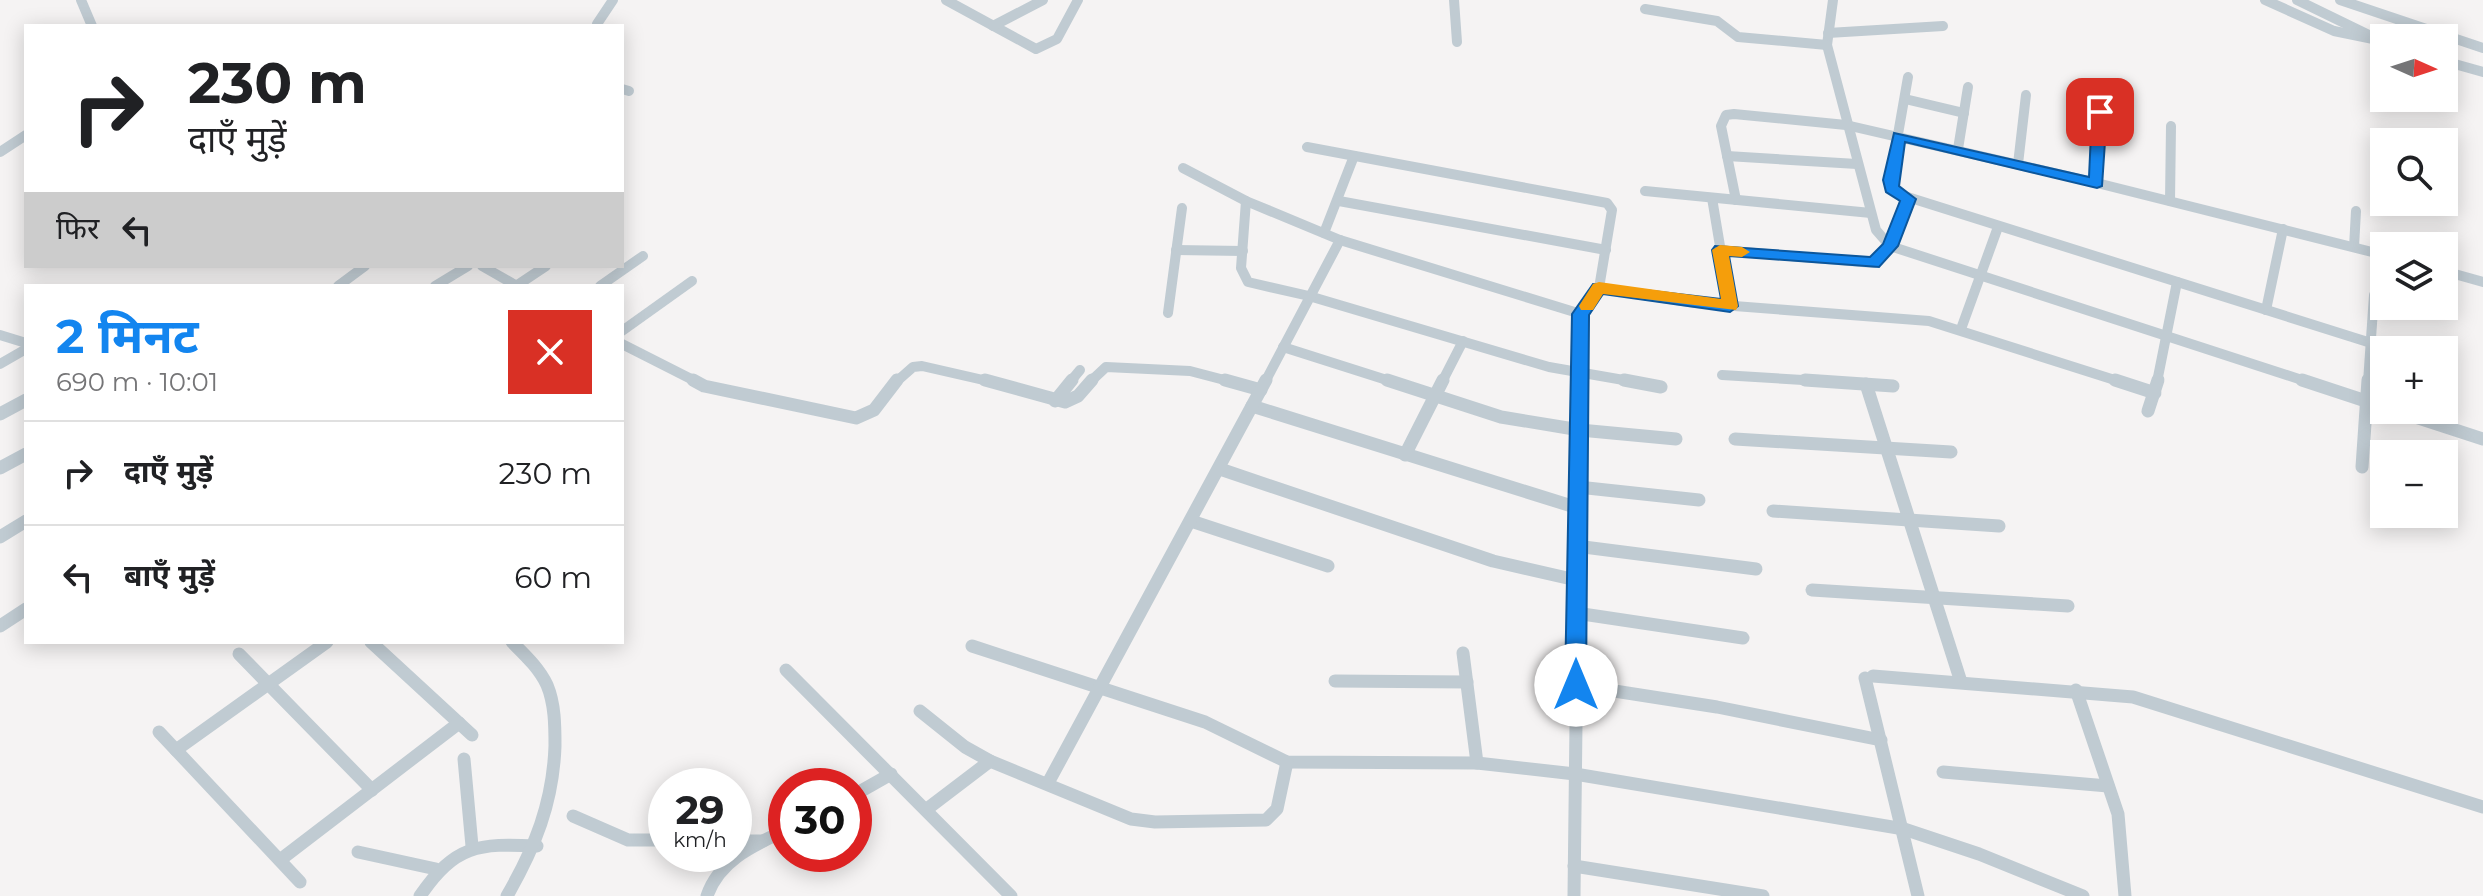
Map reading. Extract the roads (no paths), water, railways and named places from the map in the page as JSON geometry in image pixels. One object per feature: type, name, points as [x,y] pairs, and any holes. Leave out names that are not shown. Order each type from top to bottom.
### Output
[{"type":"street","points":[[81,0],[91,24]]},
{"type":"street","points":[[597,24],[613,0]]},
{"type":"street","points":[[946,0],[1029,47],[1043,48],[1057,39],[1078,0]]},
{"type":"street","points":[[957,7],[970,0]]},
{"type":"street","points":[[993,26],[1043,0]]},
{"type":"street","points":[[1454,0],[1457,42]]},
{"type":"street","points":[[1833,0],[1827,39],[1846,125],[1876,230],[1890,246],[2370,402]]},
{"type":"street","points":[[2265,0],[2327,30],[2370,40]]},
{"type":"street","points":[[2297,0],[2370,36]]},
{"type":"street","points":[[2340,0],[2483,48]]},
{"type":"street","points":[[1645,9],[1709,18],[1738,37],[1827,39],[1943,26]]},
{"type":"street","points":[[2458,65],[2483,72]]},
{"type":"street","points":[[1908,77],[1890,180],[1892,188],[1908,199],[2370,343]]},
{"type":"street","points":[[1958,149],[1968,87]]},
{"type":"street","points":[[2018,164],[2026,95]]},
{"type":"street","points":[[1905,99],[1964,113]]},
{"type":"street","points":[[2097,183],[2100,112]]},
{"type":"street","points":[[1736,200],[1721,126],[1726,115],[1846,125],[1899,136],[2370,251]]},
{"type":"street","points":[[2170,201],[2171,126]]},
{"type":"street","points":[[0,152],[24,136]]},
{"type":"street","points":[[1307,147],[1607,203],[1613,216],[1599,288],[1581,314],[1574,896]]},
{"type":"street","points":[[1324,233],[1354,156]]},
{"type":"street","points":[[1727,156],[1857,164]]},
{"type":"street","points":[[1183,168],[1246,201],[1340,240],[1581,314]]},
{"type":"street","points":[[1645,191],[1871,213]]},
{"type":"street","points":[[1712,198],[1730,306]]},
{"type":"street","points":[[1720,250],[1874,263],[1890,246],[1908,199]]},
{"type":"street","points":[[1246,201],[1242,274],[1248,282],[1309,296],[1581,374],[1661,387]]},
{"type":"street","points":[[1339,201],[1606,250]]},
{"type":"street","points":[[1168,313],[1182,208]]},
{"type":"street","points":[[2354,247],[2356,211]]},
{"type":"street","points":[[1961,329],[1998,227]]},
{"type":"street","points":[[2266,310],[2283,229]]},
{"type":"street","points":[[1048,783],[1220,469],[1340,240]]},
{"type":"street","points":[[1176,250],[1243,251]]},
{"type":"street","points":[[603,284],[643,256]]},
{"type":"street","points":[[341,284],[362,268]]},
{"type":"street","points":[[438,284],[465,268]]},
{"type":"street","points":[[486,268],[514,284]]},
{"type":"street","points":[[520,284],[543,268]]},
{"type":"street","points":[[2458,275],[2483,282]]},
{"type":"street","points":[[624,330],[692,281]]},
{"type":"street","points":[[2148,411],[2155,393],[2177,282]]},
{"type":"street","points":[[1599,288],[1730,306],[1916,320],[1961,329],[2155,393]]},
{"type":"street","points":[[0,335],[24,342]]},
{"type":"street","points":[[1405,455],[1463,341]]},
{"type":"street","points":[[624,345],[704,386],[856,418],[872,412],[907,371],[920,365],[1065,402],[1081,397],[1095,376],[1106,367],[1190,371],[1261,390]]},
{"type":"street","points":[[1283,347],[1501,417],[1580,430],[1676,439]]},
{"type":"street","points":[[0,364],[24,350]]},
{"type":"street","points":[[2362,467],[2370,358]]},
{"type":"street","points":[[1055,401],[1080,370]]},
{"type":"street","points":[[1722,375],[1893,386]]},
{"type":"street","points":[[1866,384],[1961,682]]},
{"type":"street","points":[[0,414],[24,401]]},
{"type":"street","points":[[1252,406],[1578,508]]},
{"type":"street","points":[[2437,424],[2483,439]]},
{"type":"street","points":[[1735,439],[1951,452]]},
{"type":"street","points":[[0,468],[24,455]]},
{"type":"street","points":[[1220,469],[1493,561],[1576,580]]},
{"type":"street","points":[[1578,487],[1699,500]]},
{"type":"street","points":[[1773,511],[1999,526]]},
{"type":"street","points":[[1191,521],[1328,566]]},
{"type":"street","points":[[0,537],[24,522]]},
{"type":"street","points":[[1576,546],[1756,569]]},
{"type":"street","points":[[1812,590],[2068,606]]},
{"type":"street","points":[[0,626],[24,610]]},
{"type":"street","points":[[1576,613],[1743,638]]},
{"type":"street","points":[[176,750],[324,644]]},
{"type":"street","points":[[373,644],[472,735]]},
{"type":"street","points":[[507,896],[537,846],[551,807],[555,777],[555,727],[551,699],[544,680],[514,644]]},
{"type":"street","points":[[972,646],[1205,722],[1287,762],[1477,763],[1575,774],[1904,829],[1979,854],[2083,896]]},
{"type":"street","points":[[1463,653],[1477,763]]},
{"type":"street","points":[[239,654],[372,790]]},
{"type":"street","points":[[786,670],[1011,896]]},
{"type":"street","points":[[1918,896],[1869,677],[2076,690],[2133,697],[2483,807]]},
{"type":"street","points":[[1335,681],[1467,682]]},
{"type":"street","points":[[1576,685],[1717,707],[1881,740]]},
{"type":"street","points":[[2076,690],[2118,814],[2125,896]]},
{"type":"street","points":[[920,711],[965,747],[990,761],[1131,819],[1155,822],[1266,820],[1277,809],[1287,762]]},
{"type":"street","points":[[280,860],[459,723]]},
{"type":"street","points":[[159,732],[300,882]]},
{"type":"street","points":[[464,759],[472,846]]},
{"type":"street","points":[[927,809],[990,761]]},
{"type":"street","points":[[1943,772],[2108,786]]},
{"type":"street","points":[[872,785],[891,774]]},
{"type":"street","points":[[573,816],[628,840],[648,840]]},
{"type":"street","points":[[707,896],[716,875],[732,860],[768,839]]},
{"type":"street","points":[[752,841],[763,841]]},
{"type":"street","points":[[420,896],[436,869],[472,846],[492,843],[537,846]]},
{"type":"street","points":[[358,852],[436,869]]},
{"type":"street","points":[[1574,866],[1682,890],[1763,896]]}]
